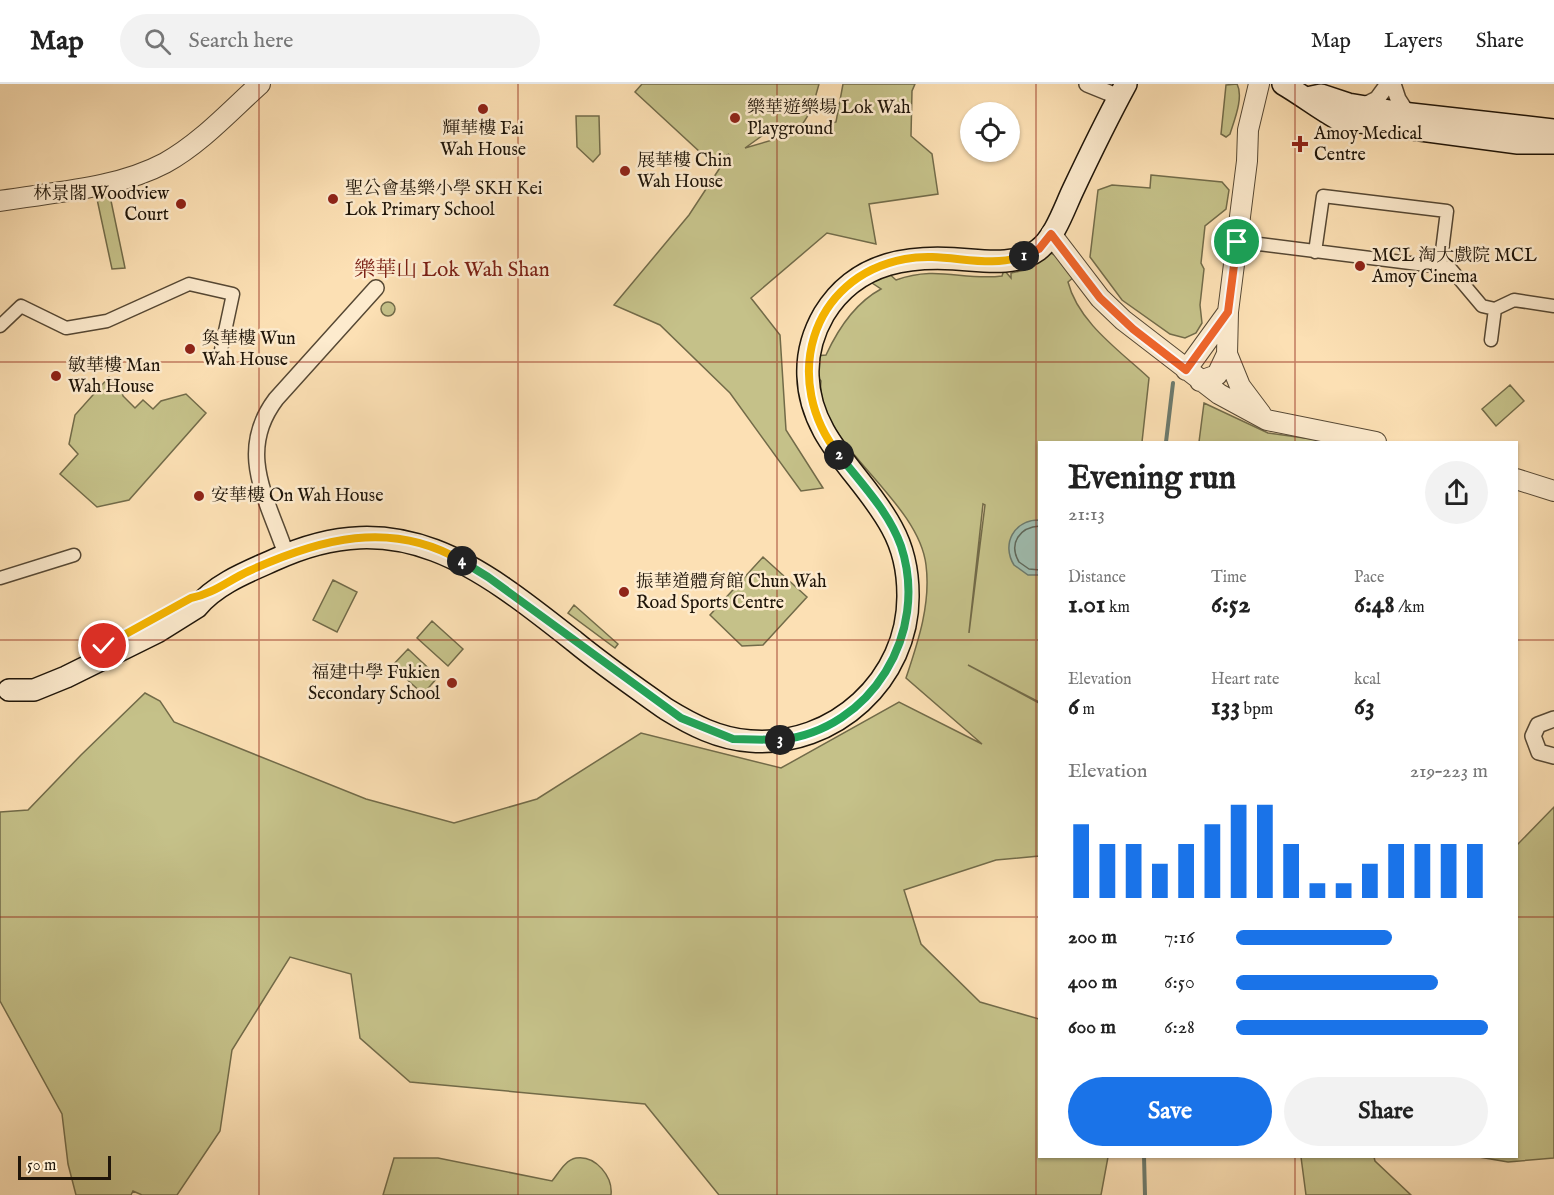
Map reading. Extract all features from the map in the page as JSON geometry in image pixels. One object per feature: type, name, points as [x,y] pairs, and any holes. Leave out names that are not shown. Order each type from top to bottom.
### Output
[{"type":"main road","points":[[1283,84],[1307,98],[1317,108],[1338,119],[1518,143],[1554,143]]},
{"type":"main road","points":[[5,692],[34,690],[110,656],[197,608],[207,595],[286,554],[318,543],[342,539],[383,538],[420,544],[457,558],[488,577],[657,702],[698,727],[733,739],[769,741],[789,739],[825,728],[857,707],[887,671],[904,632],[909,597],[905,561],[893,528],[830,443],[816,417],[811,401],[808,369],[816,329],[832,302],[846,288],[881,265],[922,257],[991,262],[1018,259],[1039,249],[1051,234],[1122,91]]},
{"type":"main road","points":[[1307,98],[1321,95],[1363,106],[1407,113],[1554,130]]},
{"type":"main road","points":[[1518,143],[1535,154],[1554,157]]},
{"type":"street","points":[[0,201],[109,183],[152,169],[190,146],[260,84]]},
{"type":"street","points":[[1087,84],[1122,91]]},
{"type":"street","points":[[1193,376],[1217,375],[1227,354],[1228,312],[1247,161],[1248,130],[1259,84]]},
{"type":"street","points":[[1363,106],[1377,99],[1388,84]]},
{"type":"street","points":[[1393,84],[1398,99],[1407,113]]},
{"type":"street","points":[[1316,252],[1323,196],[1424,208],[1447,211],[1440,267]]},
{"type":"street","points":[[1051,234],[1100,298],[1133,329],[1193,376],[1243,410],[1267,420],[1371,441]]},
{"type":"street","points":[[1243,242],[1450,268],[1482,306],[1495,309],[1514,300],[1554,306]]},
{"type":"street","points":[[0,326],[21,306],[66,328],[107,321],[189,284],[233,294],[221,350]]},
{"type":"street","points":[[286,554],[256,465],[256,438],[266,413],[276,399],[376,288]]},
{"type":"street","points":[[1491,340],[1495,309]]},
{"type":"street","points":[[1193,376],[1228,312]]},
{"type":"street","points":[[1227,354],[1246,396],[1267,420]]},
{"type":"street","points":[[1518,479],[1554,491]]},
{"type":"street","points":[[0,578],[74,555]]},
{"type":"street","points":[[1554,719],[1538,725],[1533,736],[1539,752],[1554,756]]},
{"type":"shaded area","points":[[642,84],[819,84],[812,109],[797,133],[836,122],[843,84],[915,84],[912,91],[911,136],[932,154],[938,194],[869,204],[876,244],[827,233],[751,298],[780,335],[786,430],[823,488],[801,491],[730,393],[660,325],[614,305],[689,215],[729,154],[713,164],[635,92]],"holes":[[[773,128],[783,137],[745,148]]]},
{"type":"shaded area","points":[[1237,84],[1238,109],[1230,134],[1226,137],[1221,134],[1226,85]]},
{"type":"shaded area","points":[[576,116],[599,116],[600,154],[593,162],[577,147]]},
{"type":"shaded area","points":[[1151,175],[1222,182],[1229,190],[1226,209],[1205,226],[1201,263],[1204,269],[1200,305],[1202,323],[1196,333],[1185,338],[1170,334],[1122,300],[1090,257],[1098,190],[1112,185],[1150,188]]},
{"type":"shaded area","points":[[110,196],[125,268],[112,269],[97,199]]},
{"type":"shaded area","points":[[1028,253],[1051,253],[1081,271],[1068,282],[1081,310],[1101,335],[1149,378],[1142,441],[1038,441],[1038,701],[968,665],[1038,702],[1038,856],[996,860],[904,890],[921,944],[980,1002],[1038,1019],[1038,1158],[1108,1158],[1101,1195],[719,1195],[645,1104],[410,1082],[360,1038],[351,974],[290,957],[232,1050],[220,1131],[177,1195],[142,1195],[133,1191],[131,1195],[76,1195],[68,1164],[62,1114],[0,1001],[0,812],[28,810],[145,693],[160,701],[174,722],[366,799],[454,823],[537,799],[641,733],[781,768],[899,702],[982,744],[906,678],[919,637],[927,594],[926,565],[919,540],[887,493],[833,426],[823,404],[821,381],[812,370],[815,356],[826,355],[855,309],[881,289],[866,279],[886,271],[896,280],[937,273],[975,277],[1002,276],[1004,270],[1011,278],[1011,273],[1025,270]],"holes":[[[983,504],[985,505],[969,633]]]},
{"type":"shaded area","points":[[388,302],[393,304],[395,309],[393,314],[388,316],[383,314],[381,309],[383,304]]},
{"type":"shaded area","points":[[109,377],[122,389],[123,396],[135,408],[143,400],[153,409],[161,401],[186,394],[206,413],[129,500],[97,507],[60,474],[78,454],[69,444],[75,415]]},
{"type":"shaded area","points":[[1510,385],[1524,401],[1496,426],[1482,409]]},
{"type":"shaded area","points":[[1204,403],[1268,433],[1326,441],[1199,441]]},
{"type":"shaded area","points":[[763,557],[807,597],[763,645],[742,646],[710,615]]},
{"type":"shaded area","points":[[333,580],[357,592],[337,632],[313,620]]},
{"type":"shaded area","points":[[574,605],[618,644],[615,648],[568,613]]},
{"type":"shaded area","points":[[432,621],[463,649],[448,666],[417,638]]},
{"type":"shaded area","points":[[408,649],[438,677],[423,694],[392,666]]},
{"type":"shaded area","points":[[1554,807],[1554,1158],[1508,1162],[1485,1158],[1518,1158],[1518,844]]},
{"type":"shaded area","points":[[394,1158],[438,1158],[552,1181],[568,1161],[583,1158],[602,1169],[609,1181],[611,1195],[383,1195]]},
{"type":"shaded area","points":[[1301,1158],[1374,1158],[1411,1195],[1306,1195]]},
{"type":"water","points":[[1038,520],[1038,575],[1028,575],[1014,565],[1010,557],[1012,535],[1023,524]]},
{"type":"waterway","points":[[1166,441],[1173,383]]},
{"type":"waterway","points":[[1144,1158],[1145,1195]]},
{"type":"place","name":"輝華樓 Fai Wah House","points":[[483,109]]},
{"type":"place","name":"樂華遊樂場 Lok Wah Playground","points":[[735,118]]},
{"type":"place","name":"Amoy Medical Centre","points":[[1300,144]]},
{"type":"place","name":"展華樓 Chin Wah House","points":[[625,171]]},
{"type":"place","name":"聖公會基樂小學 SKH Kei Lok Primary School","points":[[333,199]]},
{"type":"place","name":"林景閣 Woodview Court","points":[[181,204]]},
{"type":"place","name":"MCL 淘大戲院 MCL Amoy Cinema","points":[[1360,266]]},
{"type":"place","name":"奐華樓 Wun Wah House","points":[[190,349]]},
{"type":"place","name":"敏華樓 Man Wah House","points":[[56,376]]},
{"type":"place","name":"安華樓 On Wah House","points":[[199,496]]},
{"type":"place","name":"振華道體育館 Chun Wah Road Sports Centre","points":[[624,592]]},
{"type":"place","name":"福建中學 Fukien Secondary School","points":[[452,683]]},
{"type":"district","name":"樂華山 Lok Wah Shan","points":[[452,270]]},
{"type":"route","points":[[104,646],[191,598],[207,595],[245,573],[286,554],[318,543],[342,539],[402,540],[457,558],[488,577],[666,709],[698,727],[733,739],[750,741],[789,739],[825,728],[857,707],[887,671],[900,646],[909,597],[905,561],[893,528],[821,430],[811,401],[808,385],[809,356],[816,329],[832,302],[858,277],[881,265],[907,258],[922,257],[1002,262],[1018,259],[1039,249],[1051,234],[1100,298],[1133,329],[1186,370],[1228,312],[1237,242]]}]
